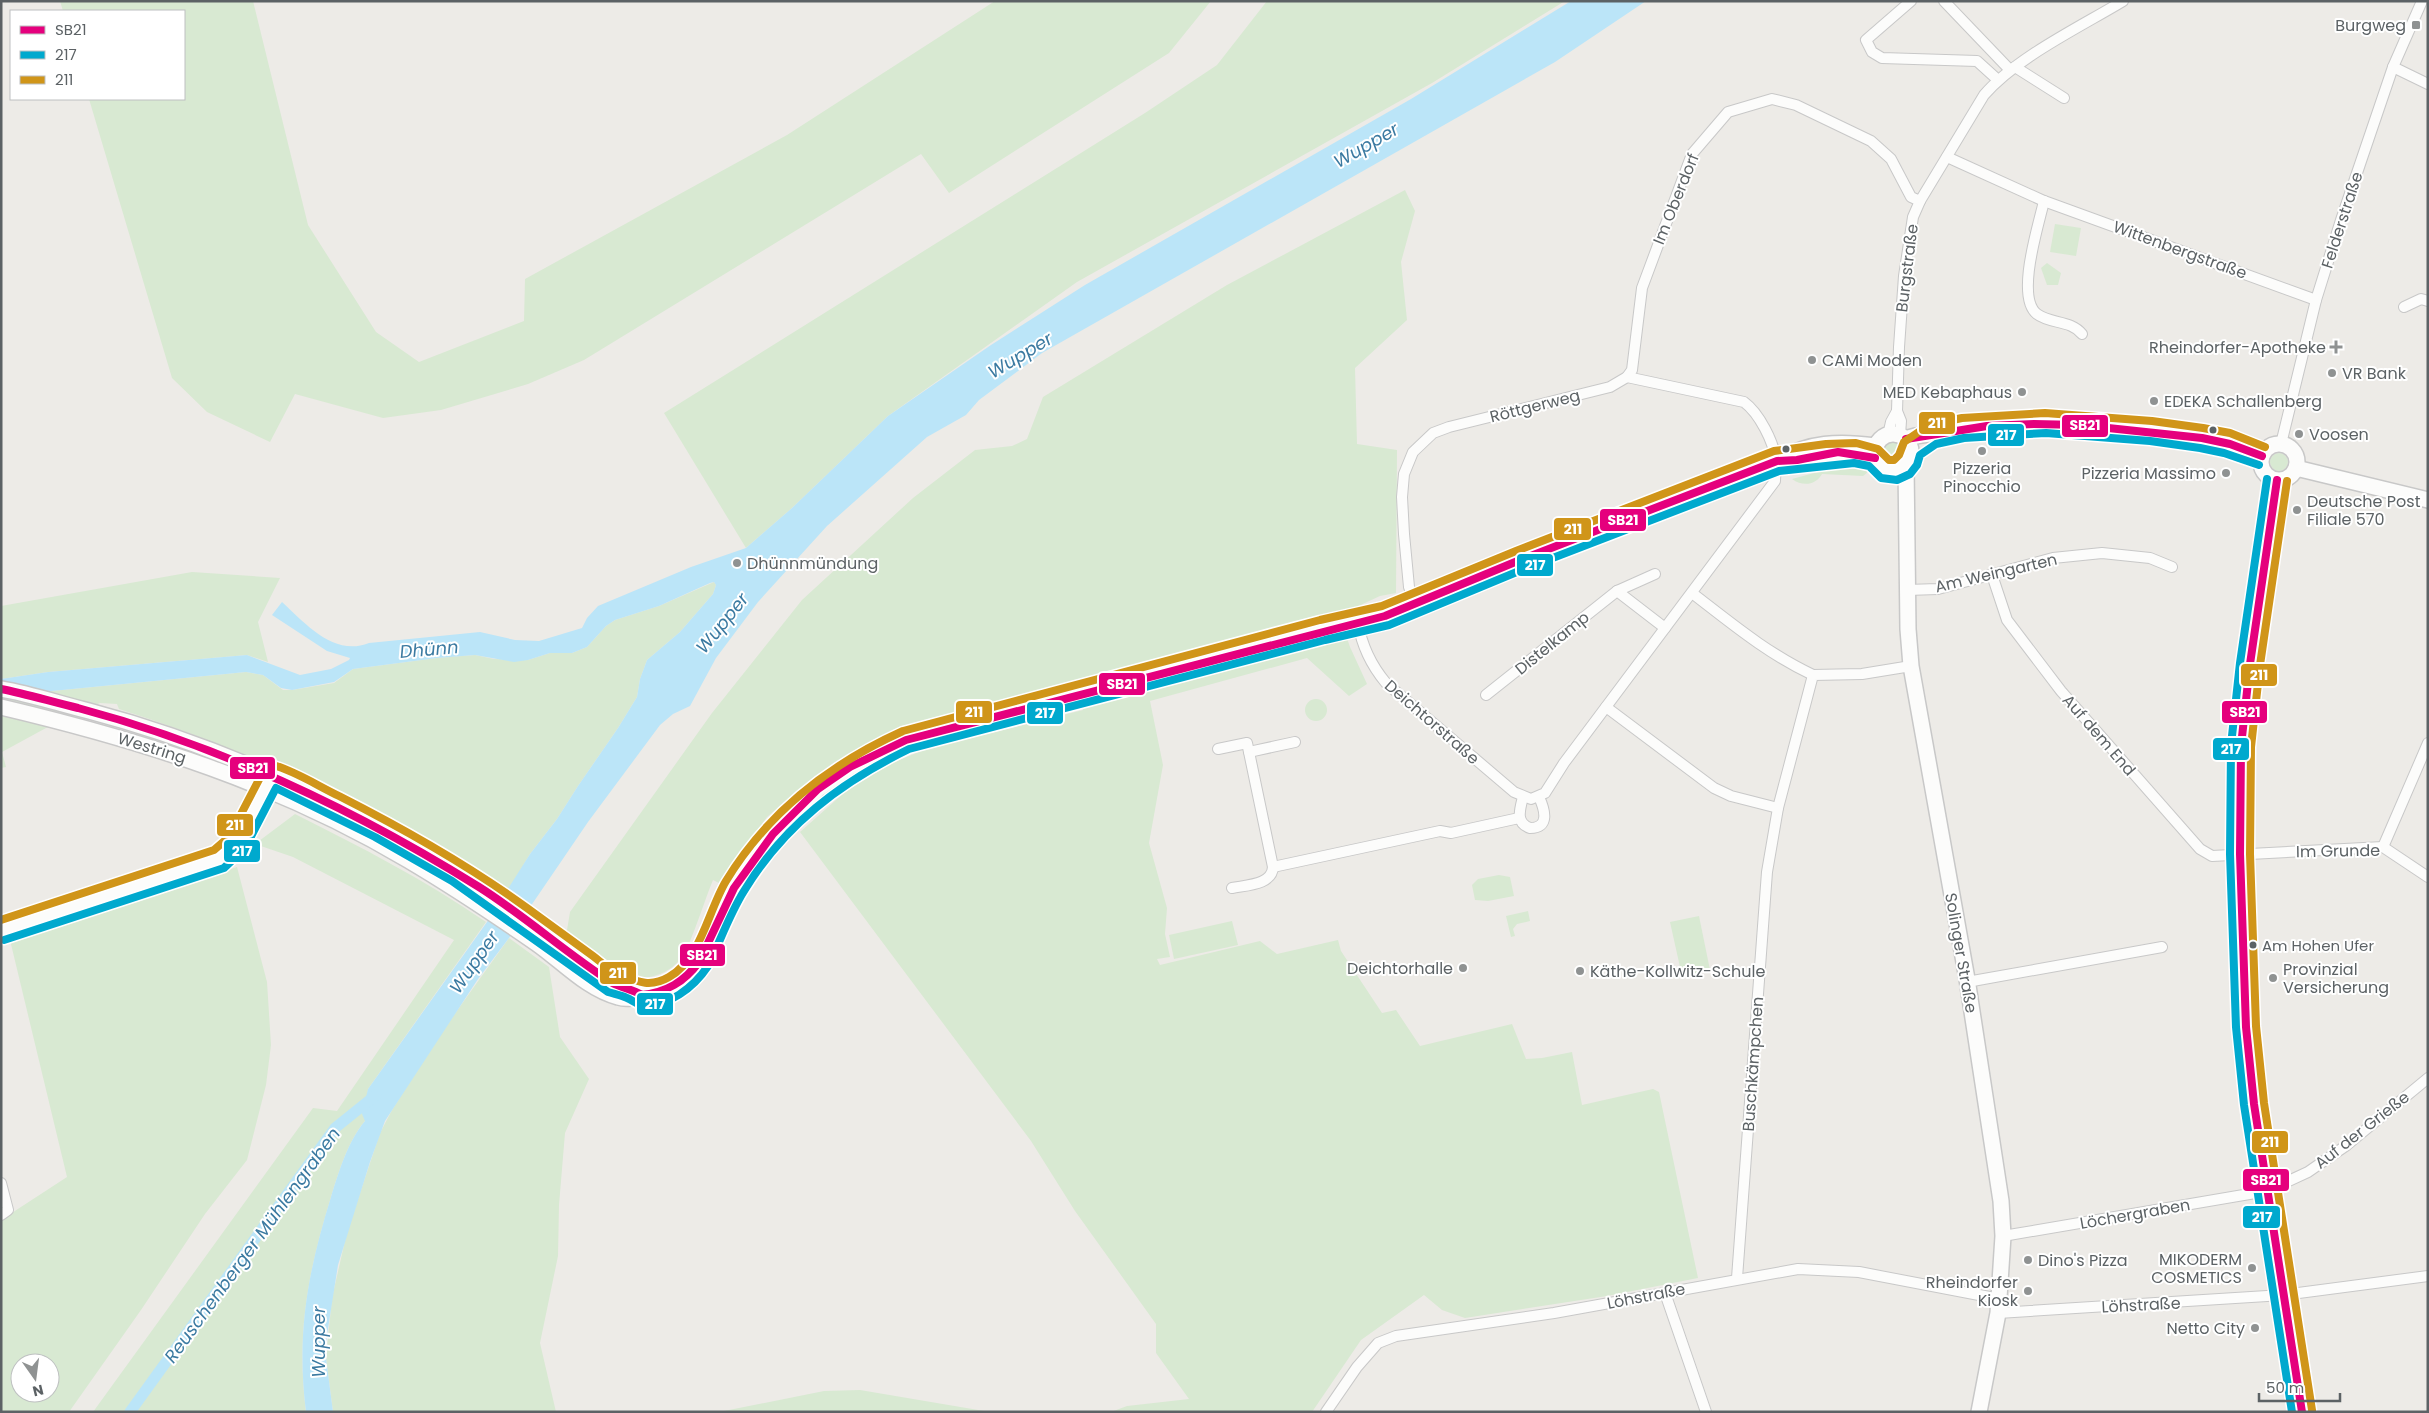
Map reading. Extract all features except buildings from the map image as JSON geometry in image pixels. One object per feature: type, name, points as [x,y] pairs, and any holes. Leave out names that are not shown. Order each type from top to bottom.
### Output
[{"type":"main road","points":[[1906,493],[1890,471],[1880,466],[1875,452],[1881,438],[1901,439],[1917,434],[1932,434],[1999,424],[2064,424],[2151,431],[2202,438],[2228,443],[2262,456]]},
{"type":"main road","points":[[1890,471],[1901,469],[1910,458],[1901,439]]},
{"type":"main road","points":[[1,931],[219,858],[237,843],[269,781],[381,828],[478,894],[579,967],[633,989],[642,995],[672,988],[692,973],[700,962],[734,888],[746,868],[772,834],[801,804],[850,767],[906,740],[1323,630],[1385,616],[1415,602],[1777,461],[1794,450],[1823,443],[1852,443],[1875,452]]},
{"type":"main road","points":[[2281,444],[2290,448],[2296,454],[2296,468],[2289,477],[2277,480],[2269,478],[2261,464],[2262,456],[2271,446],[2281,444]]},
{"type":"main road","name":"Solinger Straße","points":[[1906,465],[1908,525],[1907,590],[1911,666],[1996,1159],[2003,1236],[1999,1306],[1979,1412]]},
{"type":"main road","points":[[2296,468],[2428,500]]},
{"type":"main road","name":"Westring","points":[[1,689],[121,720],[182,739],[269,781]]},
{"type":"main road","name":"Westring","points":[[1,707],[79,726],[269,781]]},
{"type":"street","points":[[1911,1],[1866,40],[1872,52],[1882,58],[1977,61],[1998,80]]},
{"type":"street","points":[[1944,1],[2012,68],[2064,98]]},
{"type":"street","name":"Burgstraße","points":[[1901,439],[1901,421],[1897,411],[1904,276],[1909,236],[1920,201],[1984,95],[1998,80],[2012,68],[2123,1]]},
{"type":"street","name":"Felderstraße","points":[[2281,444],[2316,300],[2393,67],[2422,1]]},
{"type":"street","points":[[2393,67],[2428,84]]},
{"type":"street","name":"Im Oberdorf","points":[[1627,377],[1632,370],[1642,288],[1680,183],[1692,154],[1728,112],[1772,99],[1796,105],[1871,141],[1891,159],[1911,197],[1920,201]]},
{"type":"street","name":"Wittenbergstraße","points":[[1947,157],[2044,201],[2316,300]]},
{"type":"street","points":[[2044,201],[2030,262],[2028,297],[2030,307],[2038,315],[2078,328],[2082,334]]},
{"type":"street","points":[[2404,307],[2421,299],[2428,301]]},
{"type":"street","points":[[1273,867],[1440,831],[1451,832],[1520,818],[1531,798],[1545,793],[1564,763],[1774,481],[1777,461],[1761,421],[1754,410],[1744,402],[1627,377]]},
{"type":"street","name":"Röttgerweg","points":[[1415,602],[1409,587],[1402,497],[1406,464],[1413,452],[1433,433],[1610,387],[1627,377]]},
{"type":"street","points":[[2277,480],[2250,664],[2241,746],[2240,854],[2246,1027],[2267,1191],[2302,1412]]},
{"type":"street","name":"Am Weingarten","points":[[1907,590],[1938,588],[2053,558],[2102,553],[2150,558],[2172,568]]},
{"type":"street","name":"Distelkamp","points":[[1486,695],[1617,590],[1655,574]]},
{"type":"street","name":"Auf dem End","points":[[1992,575],[2007,620],[2061,691],[2200,849],[2212,856],[2240,854]]},
{"type":"street","points":[[1617,590],[1665,628]]},
{"type":"street","points":[[1692,593],[1764,648],[1786,662],[1813,674],[1862,674],[1911,666]]},
{"type":"street","name":"Deichtorstraße","points":[[1358,623],[1365,651],[1376,671],[1386,683],[1462,749],[1531,798]]},
{"type":"street","name":"Buschkämpchen","points":[[1737,1278],[1766,881],[1778,808],[1813,674]]},
{"type":"street","points":[[1606,707],[1714,788],[1731,796],[1778,808]]},
{"type":"street","points":[[1249,752],[1296,742]]},
{"type":"street","points":[[1218,750],[1247,743],[1273,867],[1272,873],[1267,880],[1232,888]]},
{"type":"street","points":[[2383,847],[2428,743]]},
{"type":"street","points":[[1520,818],[1527,827],[1533,828],[1541,825],[1546,814],[1531,798]]},
{"type":"street","name":"Im Grunde","points":[[2240,854],[2383,847],[2428,876]]},
{"type":"street","points":[[1967,982],[2162,947]]},
{"type":"street","name":"Auf der Grieße","points":[[2267,1191],[2308,1172],[2347,1145],[2428,1078]]},
{"type":"street","points":[[1,1183],[4,1212]]},
{"type":"street","name":"Löchergraben","points":[[2003,1236],[2267,1191]]},
{"type":"street","name":"Löhstraße","points":[[1326,1412],[1357,1367],[1378,1343],[1396,1336],[1545,1314],[1737,1278],[1798,1269],[1859,1272],[1999,1306],[2283,1295],[2428,1276]]},
{"type":"street","points":[[1665,1293],[1706,1412]]},
{"type":"green space","points":[[60,1],[253,1],[308,225],[376,332],[419,362],[524,321],[525,279],[787,135],[995,1],[1211,1],[1169,53],[949,193],[921,154],[584,360],[528,384],[441,410],[383,418],[295,394],[270,442],[207,412],[172,378],[89,100],[185,100],[185,10],[63,10]]},
{"type":"green space","points":[[1267,1],[1565,1],[1432,83],[1077,282],[888,416],[792,508],[746,548],[664,413],[1145,113],[1217,65]]},
{"type":"green space","points":[[1405,190],[1415,211],[1401,262],[1407,320],[1355,368],[1357,444],[1397,450],[1396,593],[1380,596],[1339,615],[1350,647],[1367,684],[1349,696],[1307,658],[1150,701],[1163,765],[1149,843],[1167,908],[1165,934],[1170,957],[1157,959],[1160,965],[1260,941],[1277,954],[1338,940],[1341,951],[1382,1013],[1396,1010],[1420,1046],[1512,1024],[1526,1059],[1572,1052],[1582,1105],[1653,1089],[1659,1092],[1698,1278],[1607,1296],[1465,1318],[1442,1310],[1424,1295],[1361,1340],[1312,1412],[1111,1412],[1127,1406],[1189,1399],[1156,1353],[1156,1324],[1075,1211],[1031,1141],[800,832],[845,792],[892,763],[926,749],[1083,710],[1082,681],[945,716],[880,737],[814,777],[767,817],[719,883],[713,880],[687,948],[676,964],[665,972],[646,978],[633,977],[609,969],[566,936],[570,912],[712,713],[802,600],[913,498],[975,450],[1012,446],[1027,439],[1043,397],[1227,285]]},
{"type":"green space","points":[[2055,224],[2081,228],[2076,256],[2050,252]]},
{"type":"green space","points":[[2047,263],[2061,273],[2058,285],[2047,285],[2041,268]]},
{"type":"green space","points":[[1892,442],[1899,445],[1902,452],[1899,459],[1892,462],[1885,459],[1882,452],[1885,445]]},
{"type":"green space","points":[[2275,453],[2283,453],[2288,458],[2286,469],[2275,471],[2270,466],[2270,458]]},
{"type":"green space","points":[[1840,466],[1850,466],[1868,472],[1863,476],[1822,474],[1816,481],[1809,484],[1796,482],[1792,479]]},
{"type":"green space","points":[[192,572],[280,578],[258,622],[268,662],[247,655],[48,672],[1,679],[1,606]]},
{"type":"green space","points":[[714,582],[716,585],[713,594],[680,632],[647,660],[640,679],[637,697],[557,819],[530,854],[506,894],[469,870],[394,827],[318,788],[200,737],[119,709],[117,704],[100,703],[46,728],[2,752],[6,767],[1,768],[1,696],[246,672],[263,675],[283,690],[292,690],[334,683],[353,669],[475,655],[494,659],[528,660],[550,653],[572,653],[587,647],[606,626],[615,620],[659,606]]},
{"type":"green space","points":[[1316,699],[1324,702],[1327,710],[1324,718],[1316,721],[1308,718],[1305,710],[1308,702]]},
{"type":"green space","points":[[295,814],[416,878],[486,922],[368,1089],[365,1121],[349,1147],[341,1167],[323,1225],[310,1277],[303,1329],[302,1356],[306,1412],[93,1412],[313,1108],[337,1111],[454,940],[293,857],[255,844]]},
{"type":"green space","points":[[237,867],[267,982],[271,1045],[266,1085],[247,1160],[205,1214],[141,1310],[69,1412],[1,1412],[1,1220],[67,1177],[10,940]]},
{"type":"green space","points":[[1499,875],[1510,877],[1514,896],[1488,901],[1475,900],[1472,885],[1478,879]]},
{"type":"green space","points":[[1528,911],[1530,921],[1517,924],[1513,929],[1515,936],[1511,937],[1506,916]]},
{"type":"green space","points":[[1699,916],[1710,970],[1682,976],[1670,922]]},
{"type":"green space","points":[[1232,921],[1238,945],[1174,959],[1169,935]]},
{"type":"green space","points":[[509,938],[549,967],[560,1037],[589,1079],[565,1133],[559,1205],[558,1256],[540,1343],[556,1412],[333,1412],[326,1358],[332,1298],[347,1232],[380,1133],[392,1110],[441,1033]]},
{"type":"green space","points":[[860,1390],[990,1412],[719,1412],[824,1391]]},
{"type":"water","points":[[1571,1],[1646,1],[1555,62],[1042,353],[979,400],[966,415],[927,437],[827,526],[758,602],[716,658],[690,706],[673,714],[660,725],[588,822],[509,938],[478,979],[385,1121],[370,1162],[338,1265],[327,1335],[326,1358],[333,1412],[306,1412],[302,1355],[303,1329],[310,1277],[323,1224],[341,1167],[349,1147],[365,1121],[362,1114],[368,1089],[487,922],[530,854],[557,819],[618,728],[637,697],[640,679],[647,660],[680,632],[713,594],[716,585],[714,582],[710,583],[659,606],[615,620],[606,626],[587,647],[572,653],[550,653],[514,662],[475,655],[437,658],[353,669],[334,682],[292,690],[281,688],[263,675],[246,672],[1,696],[1,679],[48,672],[247,655],[300,675],[331,669],[349,660],[350,658],[327,651],[272,615],[282,602],[321,636],[344,646],[480,632],[515,640],[539,641],[582,628],[587,618],[598,606],[691,567],[746,548],[792,508],[888,416],[991,345],[1085,285],[1411,99]]},
{"type":"waterway","name":"Reuschenberger Mühlengraben","points":[[130,1412],[335,1128],[376,1095]]},
{"type":"transit line","name":"211","points":[[1,920],[214,850],[229,837],[264,770],[273,765],[298,775],[459,862],[505,892],[612,971],[644,983],[656,982],[669,977],[689,959],[703,934],[726,881],[761,833],[781,812],[826,775],[850,759],[903,731],[1320,620],[1382,606],[1516,551],[1774,451],[1826,444],[1856,443],[1878,449],[1889,460],[1894,460],[1899,455],[1904,442],[1929,425],[1962,418],[2045,413],[2152,421],[2203,428],[2230,433],[2265,447]]},
{"type":"transit line","name":"SB21","points":[[1906,439],[1987,426],[2080,425],[2202,438],[2230,444],[2262,456]]},
{"type":"transit line","name":"217","points":[[4,940],[224,868],[245,848],[276,788],[375,837],[452,881],[608,992],[625,997],[641,1005],[661,1003],[670,1000],[688,988],[702,974],[708,966],[744,891],[760,867],[796,826],[837,791],[909,749],[1389,625],[1524,569],[1779,471],[1854,463],[1869,466],[1881,478],[1897,480],[1910,474],[1917,465],[1920,455],[1936,444],[1964,438],[2046,433],[2150,441],[2200,448],[2224,453],[2259,465]]},
{"type":"transit line","name":"SB21","points":[[1,689],[131,723],[183,741],[285,782],[384,831],[432,858],[513,910],[611,982],[642,995],[651,994],[674,985],[699,962],[734,888],[773,834],[818,789],[850,767],[906,740],[1385,616],[1520,560],[1777,461],[1797,460],[1838,452],[1875,458]]},
{"type":"transit line","name":"217","points":[[2267,479],[2240,663],[2231,745],[2230,854],[2236,1027],[2244,1105],[2292,1412]]},
{"type":"transit line","name":"SB21","points":[[2277,480],[2250,664],[2241,746],[2240,854],[2246,1027],[2254,1104],[2302,1412]]},
{"type":"transit line","name":"211","points":[[2287,481],[2260,665],[2251,747],[2250,854],[2256,1026],[2264,1103],[2312,1410]]},
{"type":"place","name":"Burgweg","points":[[2416,25]]},
{"type":"place","name":"Rheindorfer-Apotheke","points":[[2336,347]]},
{"type":"place","name":"CAMi Moden","points":[[1812,360]]},
{"type":"place","name":"VR Bank","points":[[2332,373]]},
{"type":"place","name":"MED Kebaphaus","points":[[2022,392]]},
{"type":"place","name":"EDEKA Schallenberg","points":[[2154,401]]},
{"type":"place","name":"Voosen","points":[[2299,434]]},
{"type":"place","name":"Pizzeria Pinocchio","points":[[1982,451]]},
{"type":"place","name":"Pizzeria Massimo","points":[[2226,473]]},
{"type":"place","name":"Deutsche Post Filiale 570","points":[[2297,510]]},
{"type":"place","name":"Dhünnmündung","points":[[737,563]]},
{"type":"place","name":"Am Hohen Ufer","points":[[2253,945]]},
{"type":"place","name":"Deichtorhalle","points":[[1463,968]]},
{"type":"place","name":"Käthe-Kollwitz-Schule","points":[[1580,971]]},
{"type":"place","name":"Provinzial Versicherung","points":[[2273,978]]},
{"type":"place","name":"Dino's Pizza","points":[[2028,1260]]},
{"type":"place","name":"MIKODERM COSMETICS","points":[[2252,1268]]},
{"type":"place","name":"Rheindorfer Kiosk","points":[[2028,1291]]},
{"type":"place","name":"Netto City","points":[[2255,1328]]},
{"type":"water label","name":"Wupper","points":[[1366,145]]},
{"type":"water label","name":"Wupper","points":[[1020,355]]},
{"type":"water label","name":"Wupper","points":[[722,623]]},
{"type":"water label","name":"Dhünn","points":[[429,649]]},
{"type":"water label","name":"Wupper","points":[[474,962]]},
{"type":"water label","name":"Wupper","points":[[318,1342]]}]
